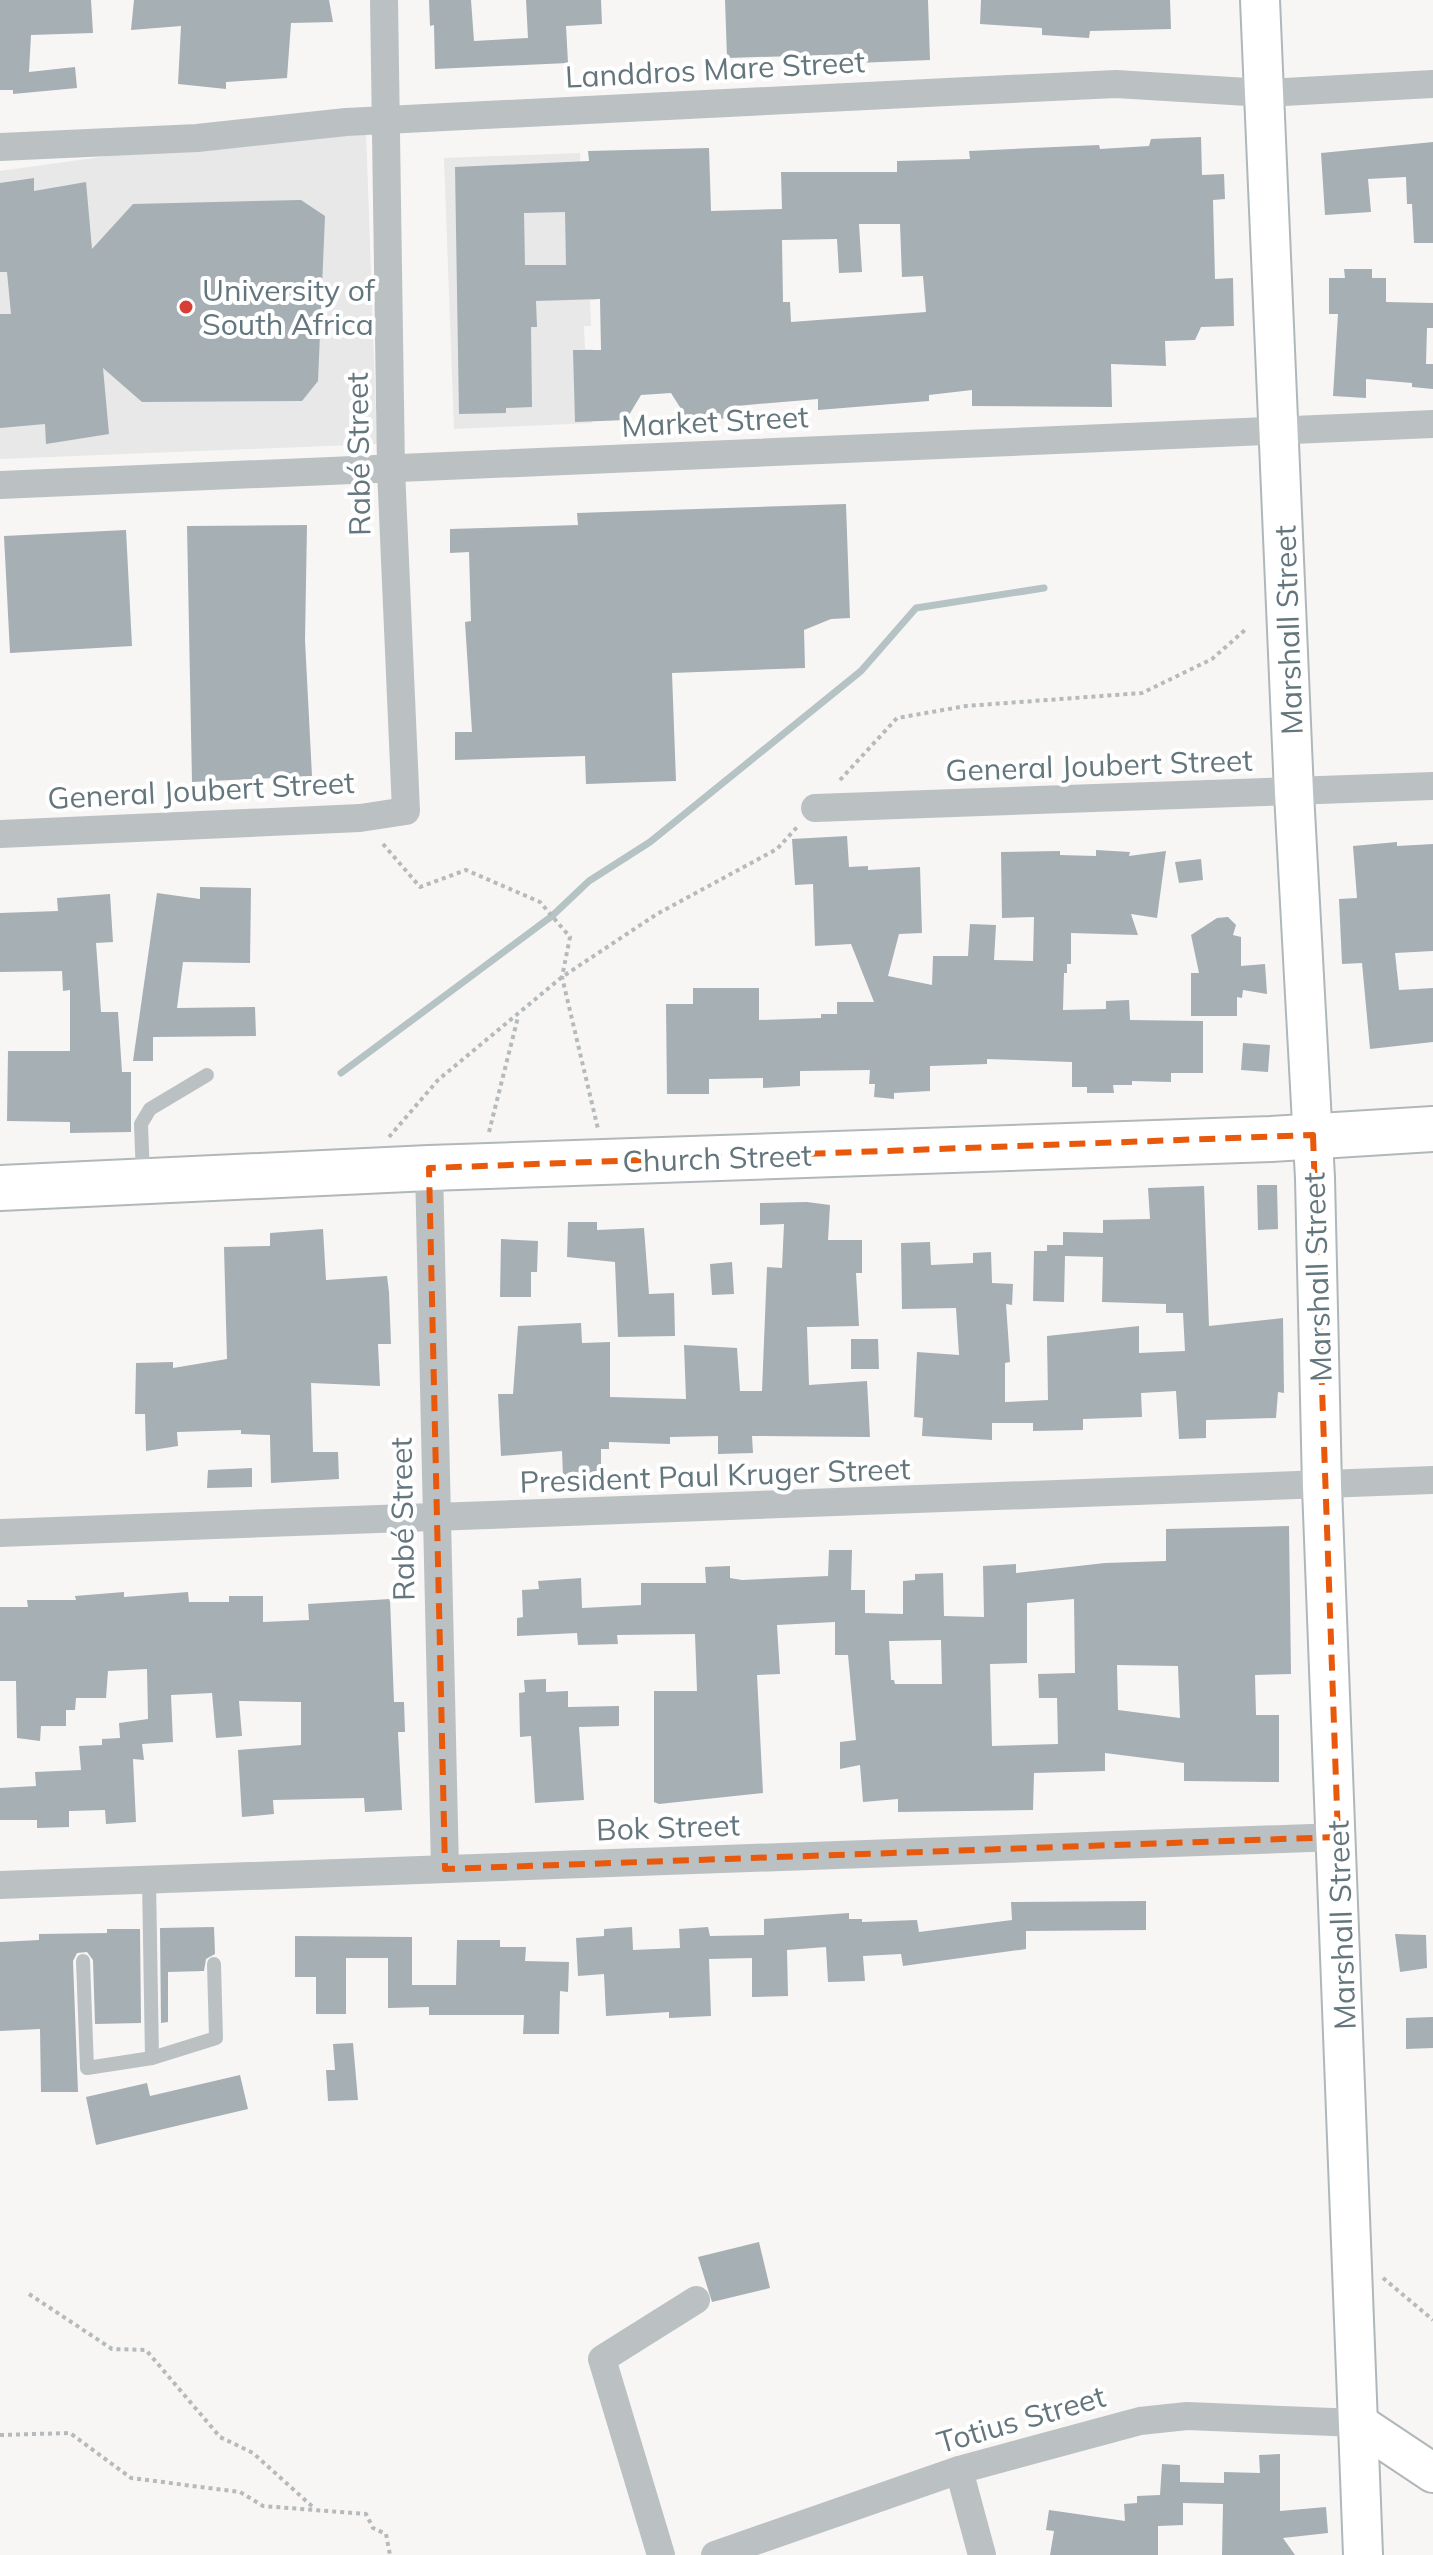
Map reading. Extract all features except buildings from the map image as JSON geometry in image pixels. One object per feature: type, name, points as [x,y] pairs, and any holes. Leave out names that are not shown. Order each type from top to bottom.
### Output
[{"type":"main road","name":"Church Street","points":[[0,1188],[1433,1129]]},
{"type":"street","name":"Rabé Street","points":[[384,0],[391,469],[406,811]]},
{"type":"street","name":"Marshall Street","points":[[1260,0],[1281,429],[1294,793],[1313,1135],[1322,1487],[1338,1837],[1363,2555]]},
{"type":"street","name":"Landdros Mare Street","points":[[0,147],[197,138],[386,120],[1116,84],[1264,93],[1433,84]]},
{"type":"street","name":"Market Street","points":[[0,485],[1433,424]]},
{"type":"street","name":"General Joubert Street","points":[[815,808],[1433,786]]},
{"type":"street","name":"General Joubert Street","points":[[0,834],[360,818],[406,811]]},
{"type":"street","name":"Rabé Street","points":[[429,1168],[445,1869]]},
{"type":"street","name":"President Paul Kruger Street","points":[[0,1533],[436,1520],[1322,1487],[1433,1480]]},
{"type":"street","name":"Bok Street","points":[[0,1885],[1338,1837]]},
{"type":"street","points":[[661,2555],[602,2359],[696,2300]]},
{"type":"street","name":"Totius Street","points":[[715,2555],[959,2470],[1140,2421],[1187,2416],[1358,2423]]},
{"type":"street","points":[[1358,2423],[1433,2473]]},
{"type":"street","points":[[959,2470],[982,2555]]},
{"type":"lane","points":[[133,1182],[141,1124],[150,1109],[207,1075]]},
{"type":"lane","points":[[149,1880],[152,2058]]},
{"type":"lane","points":[[83,1961],[87,2068],[152,2058],[216,2038],[214,1964]]},
{"type":"path","points":[[353,1172],[405,1123],[438,1080],[562,977],[657,914],[777,849],[897,718],[966,706],[1142,693],[1212,659],[1245,630]]},
{"type":"path","points":[[383,844],[420,887],[466,870],[540,902],[570,937],[562,977],[605,1162]]},
{"type":"path","points":[[487,1167],[490,1122],[519,1014]]},
{"type":"path","points":[[1352,2251],[1433,2320]]},
{"type":"path","points":[[29,2294],[112,2349],[146,2350],[220,2437],[253,2453],[316,2510]]},
{"type":"path","points":[[0,2435],[70,2433],[131,2478],[240,2492],[263,2506],[366,2514],[373,2528],[386,2534],[390,2555]]},
{"type":"highlighted area","points":[[1313,1135],[1338,1837],[445,1869],[429,1168]]},
{"type":"shaded area","name":"University of South Africa","points":[[366,132],[377,444],[0,459],[0,171],[151,150]]},
{"type":"shaded area","name":"University of South Africa","points":[[580,153],[585,282],[596,282],[596,300],[590,300],[591,326],[584,326],[585,349],[593,349],[596,413],[592,414],[592,423],[454,429],[444,158]]},
{"type":"waterway","points":[[341,1073],[552,916],[589,881],[650,842],[861,671],[916,608],[1044,588]]},
{"type":"place","name":"University of South Africa","points":[[186,307]]}]
